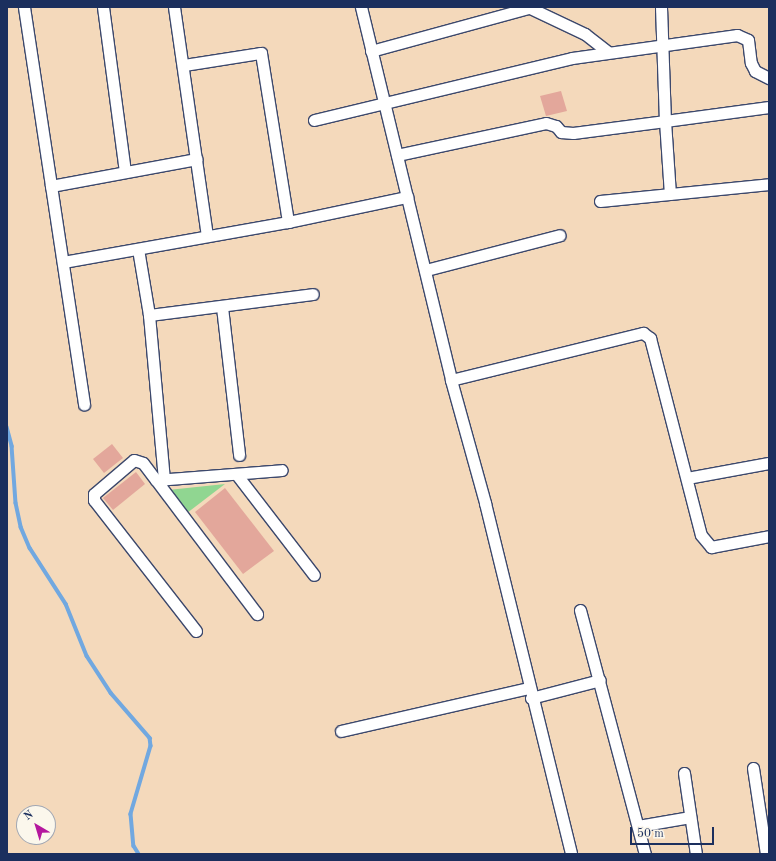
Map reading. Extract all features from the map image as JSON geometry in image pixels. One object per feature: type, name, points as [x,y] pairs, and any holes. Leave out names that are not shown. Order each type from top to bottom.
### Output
[{"type":"street","points":[[24,7],[84,405]]},
{"type":"street","points":[[103,7],[125,172]]},
{"type":"street","points":[[174,7],[184,66],[207,235]]},
{"type":"street","points":[[361,7],[426,270],[451,380],[485,503],[570,854]]},
{"type":"street","points":[[661,7],[665,120],[670,194]]},
{"type":"street","points":[[371,51],[530,8],[585,34],[608,52]]},
{"type":"street","points":[[314,120],[384,102],[608,52],[663,44],[743,36],[748,40],[751,63],[755,71],[769,78]]},
{"type":"street","points":[[184,66],[261,53],[288,222]]},
{"type":"street","points":[[397,155],[546,123],[556,126],[561,132],[573,133],[769,106]]},
{"type":"street","points":[[51,186],[197,159]]},
{"type":"street","points":[[600,201],[769,184]]},
{"type":"street","points":[[63,262],[207,235],[288,222],[407,197]]},
{"type":"street","points":[[426,270],[560,235]]},
{"type":"street","points":[[138,249],[149,315],[160,480]]},
{"type":"street","points":[[149,315],[222,307],[313,294]]},
{"type":"street","points":[[222,307],[240,455]]},
{"type":"street","points":[[451,380],[643,333],[650,338],[701,535],[711,547],[769,536]]},
{"type":"street","points":[[196,631],[94,500],[97,489],[134,460],[143,463],[160,480],[257,614]]},
{"type":"street","points":[[687,478],[769,463]]},
{"type":"street","points":[[160,480],[237,475],[282,470]]},
{"type":"street","points":[[237,475],[314,575]]},
{"type":"street","points":[[580,610],[600,680],[645,854]]},
{"type":"street","points":[[341,731],[600,680]]},
{"type":"street","points":[[753,768],[766,854]]},
{"type":"street","points":[[684,773],[696,854]]},
{"type":"street","points":[[638,826],[690,817]]},
{"type":"green space","points":[[225,484],[187,513],[168,490]]},
{"type":"building","points":[[561,91],[567,111],[546,116],[540,96]]},
{"type":"building","points":[[112,444],[123,458],[104,473],[93,459]]},
{"type":"building","points":[[136,472],[145,484],[113,510],[103,498]]},
{"type":"building","points":[[225,488],[274,551],[243,574],[195,512]]},
{"type":"waterway","points":[[7,427],[12,446],[16,503],[21,527],[30,548],[66,604],[87,656],[111,693],[150,738],[151,746],[131,814],[134,846],[139,854]]}]
